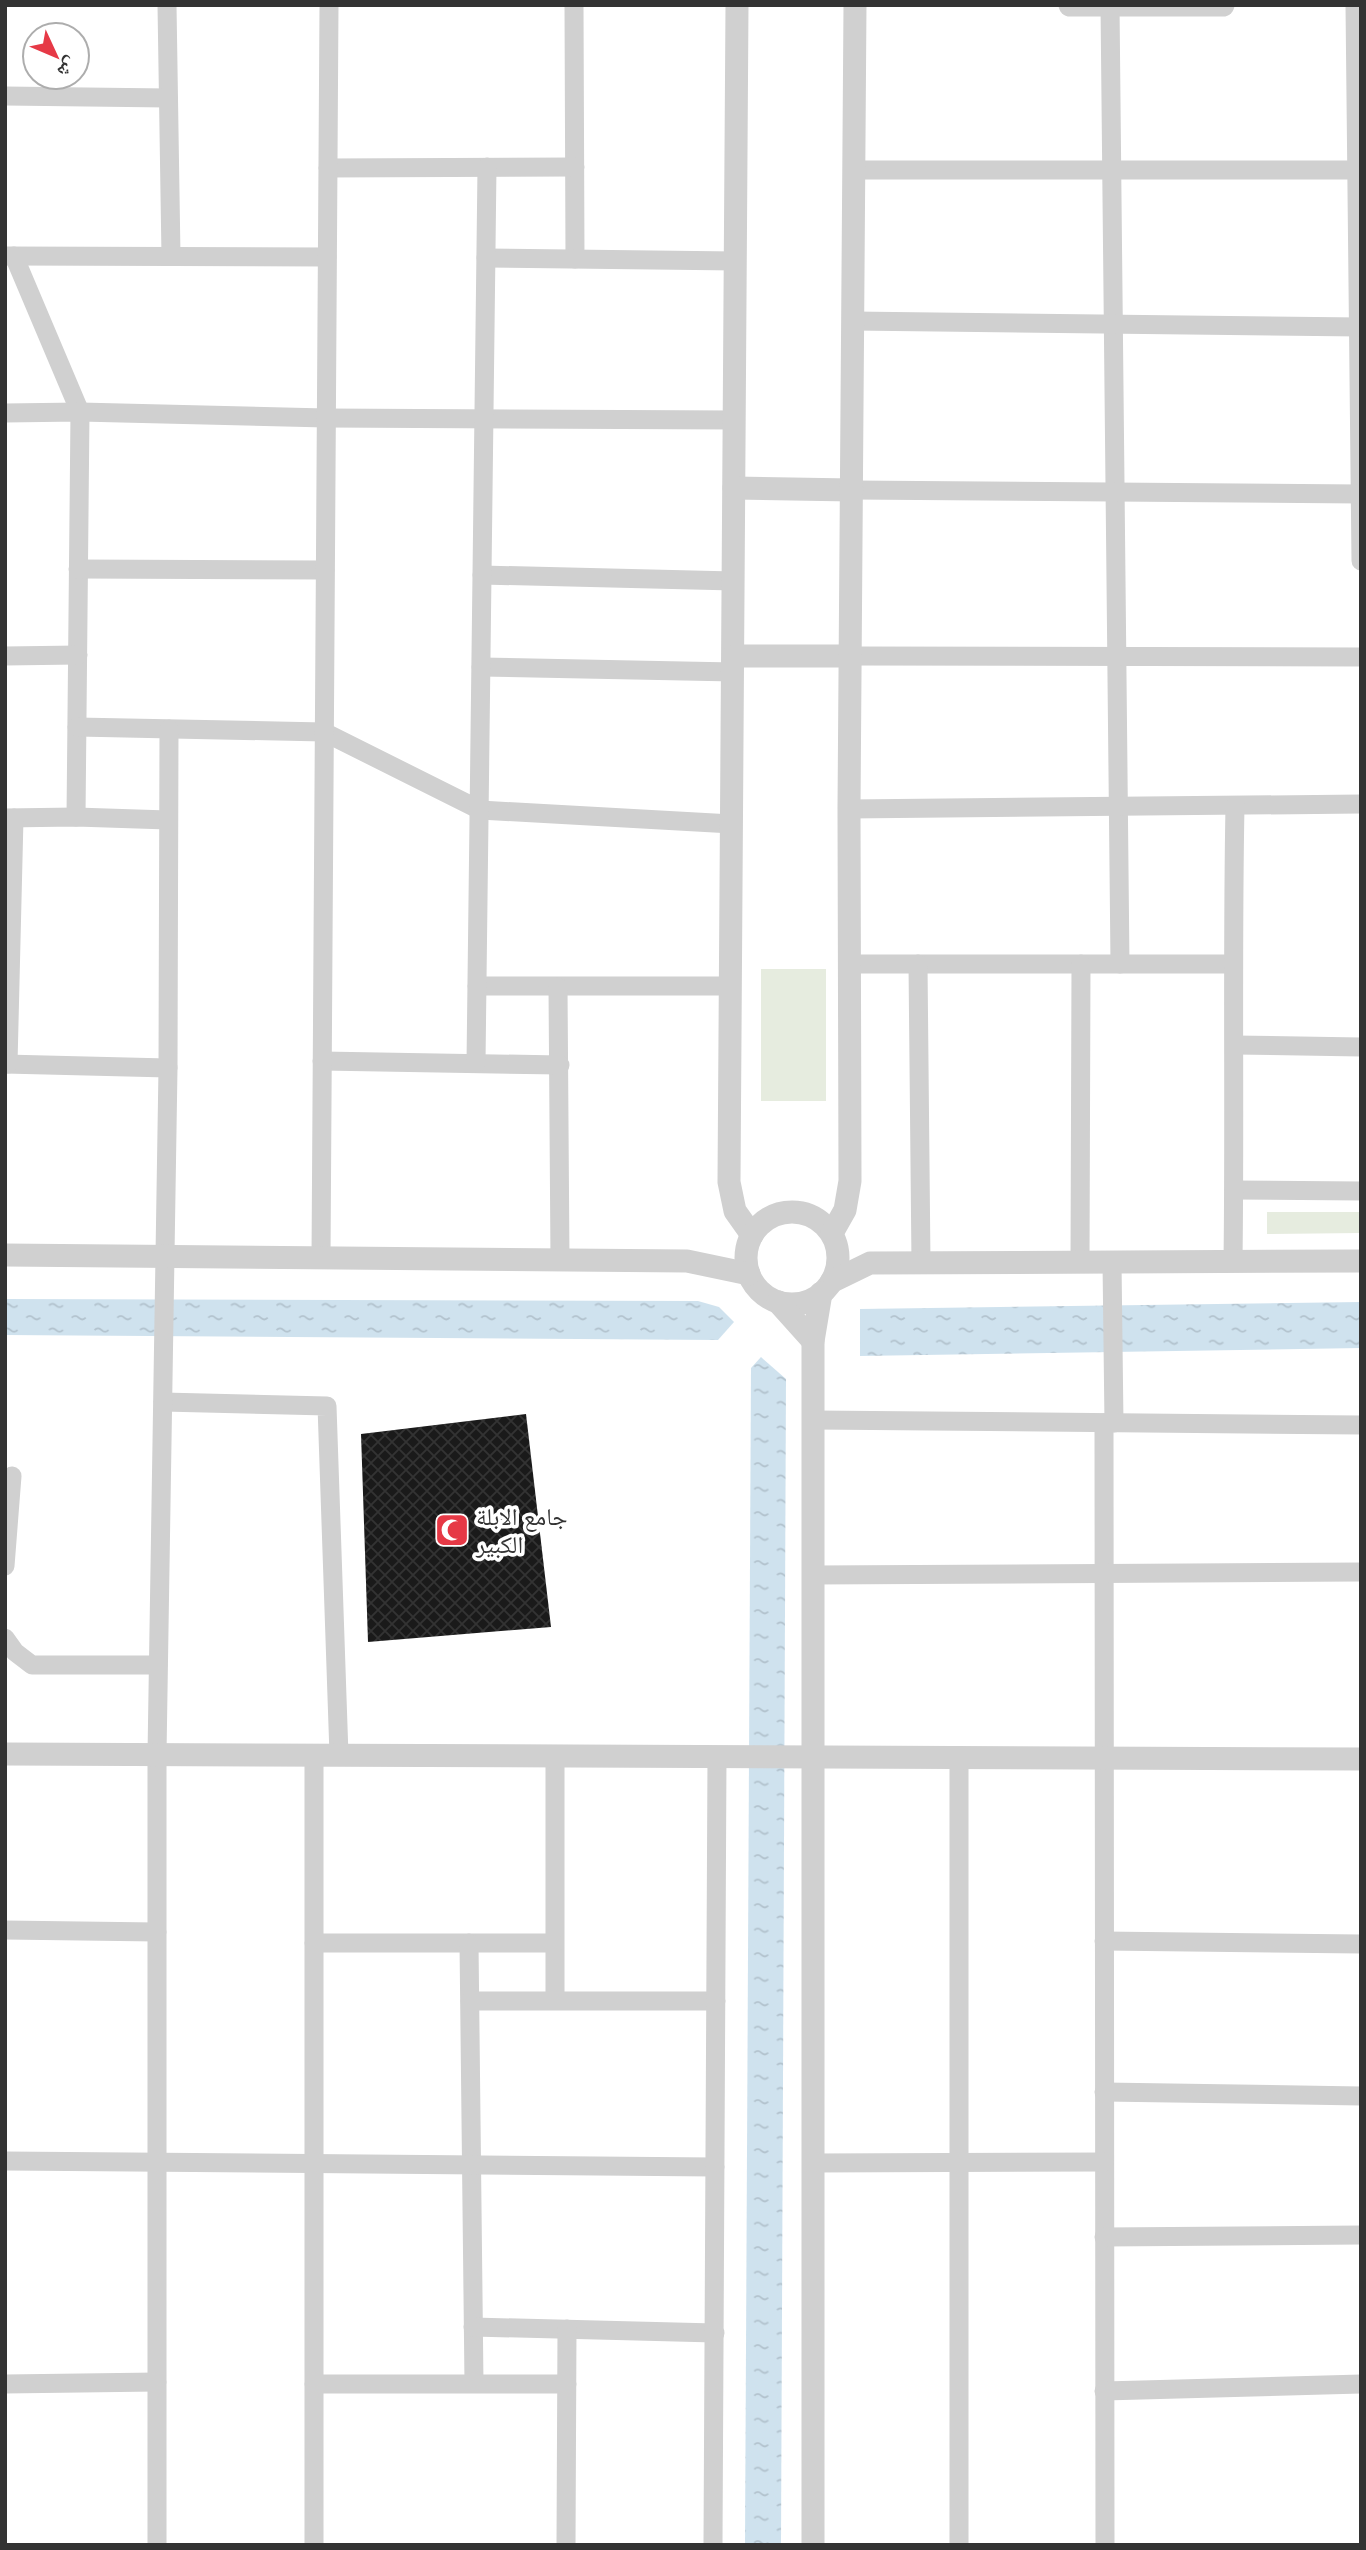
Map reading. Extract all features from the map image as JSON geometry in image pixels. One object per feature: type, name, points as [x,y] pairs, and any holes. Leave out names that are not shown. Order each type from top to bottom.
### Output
[{"type":"street","points":[[167,5],[171,256]]},
{"type":"street","points":[[321,1258],[328,5]]},
{"type":"street","points":[[574,5],[575,259]]},
{"type":"street","points":[[737,5],[729,1182],[735,1211],[750,1241]]},
{"type":"street","points":[[813,2545],[813,1341],[826,1288],[838,1262],[834,1237],[845,1210],[850,1181],[849,809],[855,5]]},
{"type":"street","points":[[1070,5],[1223,5]]},
{"type":"street","points":[[1110,5],[1119,964]]},
{"type":"street","points":[[1354,5],[1359,170],[1361,561]]},
{"type":"street","points":[[5,96],[168,98]]},
{"type":"street","points":[[328,167],[575,167]]},
{"type":"street","points":[[476,1063],[487,167]]},
{"type":"street","points":[[854,170],[1359,170]]},
{"type":"street","points":[[76,817],[80,412],[9,256],[327,257]]},
{"type":"street","points":[[486,258],[736,261]]},
{"type":"street","points":[[853,321],[1359,327]]},
{"type":"street","points":[[5,413],[735,420]]},
{"type":"street","points":[[734,488],[1360,494]]},
{"type":"street","points":[[78,569],[325,570]]},
{"type":"street","points":[[482,575],[734,581]]},
{"type":"street","points":[[5,656],[78,655]]},
{"type":"street","points":[[481,667],[734,664],[850,656],[1361,657]]},
{"type":"street","points":[[77,727],[324,732],[480,810],[732,824]]},
{"type":"street","points":[[157,2545],[157,1754],[165,1256],[169,729]]},
{"type":"street","points":[[849,809],[1361,804]]},
{"type":"street","points":[[1233,1262],[1235,1045],[1232,964],[1235,806]]},
{"type":"street","points":[[167,1068],[7,1064],[9,818],[168,820]]},
{"type":"street","points":[[850,964],[1232,964]]},
{"type":"street","points":[[918,964],[921,1263]]},
{"type":"street","points":[[1080,1262],[1081,964]]},
{"type":"street","points":[[477,986],[731,986]]},
{"type":"street","points":[[558,988],[561,1260]]},
{"type":"street","points":[[1235,1045],[1361,1047]]},
{"type":"street","points":[[322,1060],[560,1065]]},
{"type":"street","points":[[1234,1190],[1361,1191]]},
{"type":"street","points":[[813,1341],[778,1302],[760,1291],[749,1274],[746,1261],[750,1241],[760,1224],[785,1212],[811,1216],[870,1263]]},
{"type":"street","points":[[687,1261],[750,1241]]},
{"type":"street","points":[[5,1255],[687,1261],[749,1274]]},
{"type":"street","points":[[778,1302],[801,1302],[870,1263],[1361,1261]]},
{"type":"street","points":[[1105,2545],[1104,1575],[1112,1262]]},
{"type":"street","points":[[163,1402],[327,1406],[340,1755]]},
{"type":"street","points":[[814,1420],[1361,1425]]},
{"type":"street","points":[[5,1566],[12,1476]]},
{"type":"street","points":[[814,1575],[1361,1572]]},
{"type":"street","points":[[5,1638],[15,1652],[32,1665],[158,1665]]},
{"type":"street","points":[[5,1754],[1361,1759]]},
{"type":"street","points":[[314,1755],[314,2545]]},
{"type":"street","points":[[555,1756],[555,1999]]},
{"type":"street","points":[[713,2545],[717,1756]]},
{"type":"street","points":[[959,1757],[959,2545]]},
{"type":"street","points":[[5,1930],[157,1932]]},
{"type":"street","points":[[1104,1941],[1361,1944]]},
{"type":"street","points":[[314,1942],[554,1943]]},
{"type":"street","points":[[469,1943],[474,2383]]},
{"type":"street","points":[[470,2001],[716,2001]]},
{"type":"street","points":[[1104,2092],[1361,2096]]},
{"type":"street","points":[[5,2161],[715,2168]]},
{"type":"street","points":[[813,2163],[1104,2162]]},
{"type":"street","points":[[1104,2237],[1361,2235]]},
{"type":"street","points":[[473,2327],[715,2333]]},
{"type":"street","points":[[566,2545],[567,2329]]},
{"type":"street","points":[[5,2384],[156,2382]]},
{"type":"street","points":[[314,2384],[567,2384]]},
{"type":"street","points":[[1104,2391],[1361,2384]]},
{"type":"shaded area","points":[[761,969],[826,969],[826,1101],[761,1101]]},
{"type":"shaded area","points":[[1267,1212],[1361,1212],[1361,1233],[1267,1234]]},
{"type":"water","points":[[5,1299],[698,1301],[719,1307],[734,1322],[718,1340],[5,1335]]},
{"type":"water","points":[[1361,1302],[1361,1348],[860,1356],[860,1309]]},
{"type":"water","points":[[761,1357],[786,1379],[781,2545],[745,2545],[751,1368]]},
{"type":"building","name":"جامع الابلة الكبير","points":[[526,1414],[551,1627],[368,1642],[361,1434]]},
{"type":"place","name":"جامع الابلة الكبير","points":[[452,1530]]}]
